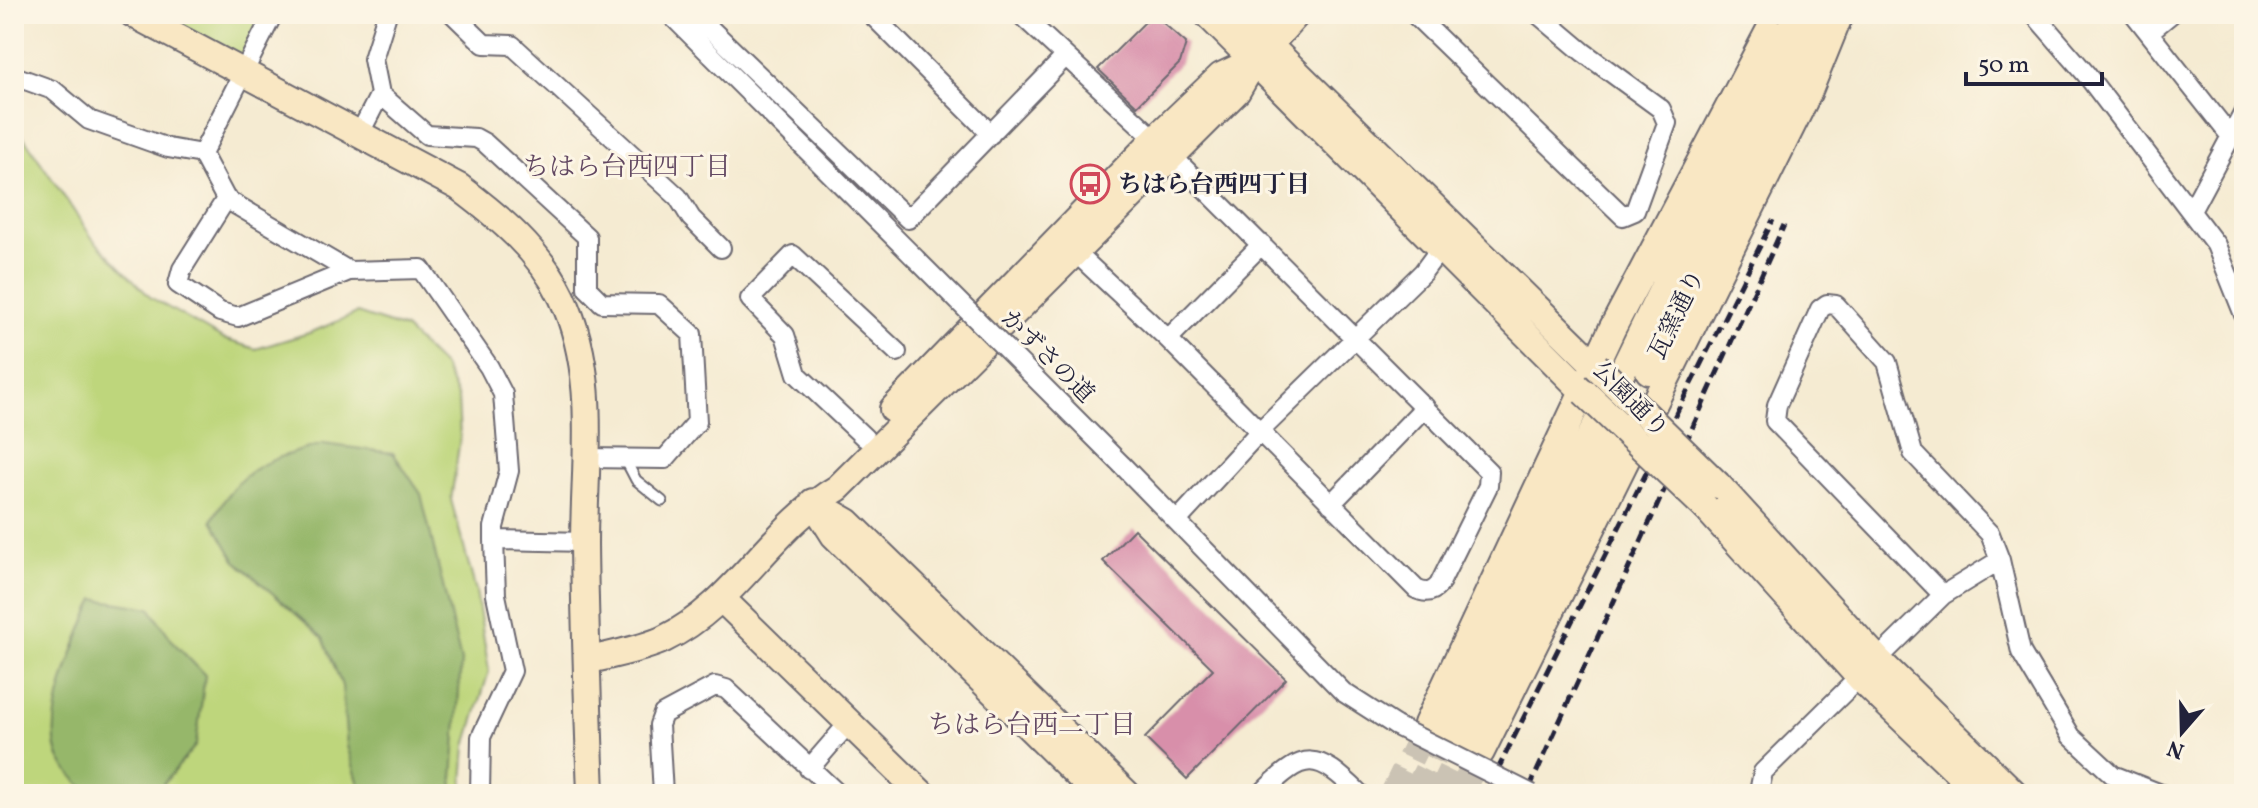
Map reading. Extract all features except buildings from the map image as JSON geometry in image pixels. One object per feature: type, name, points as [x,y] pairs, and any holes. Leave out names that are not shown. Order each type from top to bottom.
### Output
[{"type":"street","points":[[133,14],[459,187],[504,221],[537,259],[562,297],[587,385],[584,542],[591,794]]},
{"type":"street","points":[[202,154],[273,14]]},
{"type":"street","points":[[387,14],[373,59],[380,94],[427,135],[476,138],[485,143],[587,237],[587,288],[602,303],[659,304],[692,334],[697,422],[665,459],[586,458]]},
{"type":"street","points":[[453,14],[484,44],[512,45],[678,197],[691,218],[721,248]]},
{"type":"street","name":"かずさの道","points":[[670,14],[1122,465],[1343,692],[1396,726],[1532,794]]},
{"type":"street","points":[[695,14],[908,219],[1064,58]]},
{"type":"street","points":[[871,14],[991,134]]},
{"type":"street","points":[[1020,14],[1262,244],[1484,466],[1490,478],[1433,591],[1423,593],[1416,589],[1168,339],[1076,253]]},
{"type":"street","name":"公園通り","points":[[1207,14],[1262,53],[1596,366],[1707,509],[1870,670],[2015,794]]},
{"type":"street","name":"公園通り","points":[[1237,14],[1262,53],[1440,249],[1584,392],[1642,428],[1718,485],[1870,670],[1981,794]]},
{"type":"street","points":[[813,502],[838,488],[1076,253],[1221,76],[1262,53],[1297,14]]},
{"type":"street","points":[[1414,14],[1623,216],[1635,211],[1667,123],[1661,109],[1538,14]]},
{"type":"street","points":[[1455,738],[1584,392],[1778,14]]},
{"type":"street","name":"瓦窯通り","points":[[1455,738],[1797,14]]},
{"type":"street","name":"瓦窯通り","points":[[1455,738],[1822,14]]},
{"type":"street","points":[[1455,738],[1642,428],[1808,93],[1840,14]]},
{"type":"street","points":[[2034,14],[2086,74],[2216,245],[2244,315]]},
{"type":"street","points":[[2134,14],[2232,138]]},
{"type":"street","points":[[2149,32],[2171,14]]},
{"type":"street","points":[[14,76],[53,90],[89,120],[168,148],[202,154]]},
{"type":"street","points":[[360,133],[380,94]]},
{"type":"street","points":[[2191,211],[2244,112]]},
{"type":"street","points":[[587,661],[662,640],[722,599],[813,502],[824,480],[865,438],[1163,148]]},
{"type":"street","points":[[202,154],[226,199],[349,271]]},
{"type":"street","points":[[226,199],[182,269],[178,284],[220,312],[238,317],[349,271],[421,269],[489,367],[503,394],[509,471],[494,527],[494,540],[496,595],[512,671],[481,737],[480,794]]},
{"type":"street","points":[[1168,339],[1262,244]]},
{"type":"street","points":[[1177,521],[1259,432],[1423,272],[1440,249]]},
{"type":"street","points":[[865,438],[797,374],[785,335],[750,299],[793,255],[897,352]]},
{"type":"street","points":[[1943,595],[1775,421],[1777,405],[1820,309],[1827,304],[1836,305],[1887,362],[1913,453],[1990,534],[2000,560],[2021,652],[2071,736],[2113,775],[2161,794]]},
{"type":"street","points":[[1331,504],[1425,407]]},
{"type":"street","points":[[813,502],[834,535],[1097,794]]},
{"type":"street","points":[[813,502],[848,522],[1127,794]]},
{"type":"street","points":[[494,540],[584,542]]},
{"type":"street","points":[[1742,794],[1762,787],[1763,772],[1943,595],[2000,560]]},
{"type":"street","points":[[722,599],[922,794]]},
{"type":"street","points":[[663,794],[659,725],[663,714],[715,686],[726,689],[838,794]]},
{"type":"street","points":[[809,769],[848,724]]},
{"type":"street","points":[[1261,794],[1293,764],[1304,760],[1323,762],[1360,794]]},
{"type":"lane","points":[[624,457],[636,480],[662,501]]},
{"type":"green space","points":[[133,14],[273,14],[245,74]]},
{"type":"green space","points":[[14,123],[93,239],[150,297],[223,339],[256,349],[312,332],[357,313],[405,329],[443,366],[458,398],[460,438],[451,500],[476,591],[489,671],[466,746],[462,794],[14,794]]},
{"type":"green space","points":[[323,444],[393,453],[421,494],[461,661],[452,794],[362,794],[347,746],[342,686],[323,638],[235,560],[212,520],[234,487],[258,467]]},
{"type":"green space","points":[[95,599],[150,608],[174,643],[205,675],[196,745],[155,794],[89,794],[61,761],[55,745],[58,703],[64,680]]},
{"type":"tunnel","points":[[1393,794],[1427,724]]},
{"type":"tunnel","points":[[1415,794],[1445,734]]},
{"type":"tunnel","points":[[1439,794],[1464,743]]},
{"type":"tunnel","points":[[1460,794],[1481,752]]},
{"type":"railway","points":[[1497,771],[1773,220]]},
{"type":"railway","points":[[1529,789],[1784,225]]},
{"type":"place","name":"ちはら台西四丁目","points":[[1090,184]]},
{"type":"district","name":"ちはら台西四丁目","points":[[627,166]]},
{"type":"district","name":"ちはら台西二丁目","points":[[1032,724]]}]
